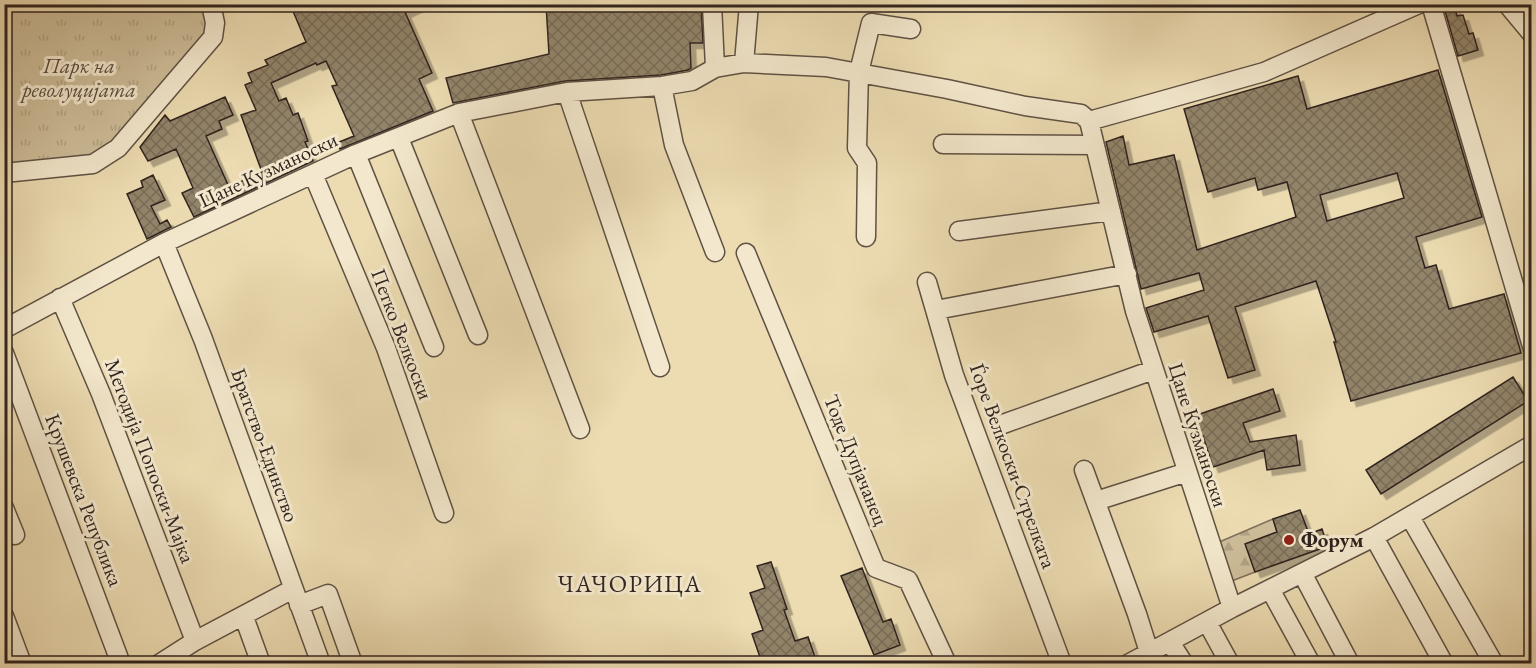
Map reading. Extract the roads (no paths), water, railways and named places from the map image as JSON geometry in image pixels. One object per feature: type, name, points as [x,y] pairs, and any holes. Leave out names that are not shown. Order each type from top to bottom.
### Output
[{"type":"street","points":[[4,173],[93,164],[118,148],[213,37],[215,23],[211,4]]},
{"type":"street","points":[[712,4],[715,68]]},
{"type":"street","points":[[744,63],[748,4]]},
{"type":"street","points":[[1089,121],[1264,72],[1419,4]]},
{"type":"street","points":[[1431,4],[1532,346]]},
{"type":"street","points":[[1507,4],[1532,34]]},
{"type":"street","points":[[866,237],[867,163],[857,148],[859,72],[871,23],[911,29]]},
{"type":"street","name":"Цане Кузманоски","points":[[4,329],[164,243],[356,154],[459,114],[567,92],[662,86],[692,81],[715,68],[744,63],[826,67],[1025,106],[1082,114],[1089,121],[1135,311],[1232,608]]},
{"type":"street","points":[[662,86],[674,146],[715,252]]},
{"type":"street","points":[[567,92],[660,367]]},
{"type":"street","points":[[459,114],[580,429]]},
{"type":"street","points":[[399,138],[478,335]]},
{"type":"street","points":[[943,144],[1094,145]]},
{"type":"street","name":"Петко Велкоски","points":[[356,154],[434,347]]},
{"type":"street","name":"Петко Велкоски","points":[[313,174],[386,348],[444,513]]},
{"type":"street","points":[[959,231],[1111,211]]},
{"type":"street","name":"Братство-Единство","points":[[164,243],[203,339],[321,663]]},
{"type":"street","name":"Тоде Дупјачанец","points":[[746,253],[876,568],[908,580],[947,663]]},
{"type":"street","points":[[936,310],[1127,274]]},
{"type":"street","name":"Ѓоре Велкоски-Стрелката","points":[[927,282],[954,375],[1062,663]]},
{"type":"street","name":"Методија Попоски-Мајка","points":[[60,298],[101,394],[190,651]]},
{"type":"street","name":"Крушевска Република","points":[[4,353],[121,663]]},
{"type":"street","points":[[1004,424],[1153,370]]},
{"type":"street","points":[[1128,663],[1374,537],[1532,445]]},
{"type":"street","points":[[1084,470],[1149,652]]},
{"type":"street","points":[[1096,501],[1187,472]]},
{"type":"street","points":[[4,508],[15,535]]},
{"type":"street","points":[[1410,517],[1494,663]]},
{"type":"street","points":[[1374,537],[1444,663]]},
{"type":"street","points":[[1302,573],[1350,663]]},
{"type":"street","points":[[1270,589],[1311,663]]},
{"type":"street","points":[[159,663],[190,651],[244,616],[296,597],[328,594],[353,663]]},
{"type":"street","points":[[4,616],[22,663]]},
{"type":"street","points":[[244,616],[261,663]]},
{"type":"street","points":[[1207,622],[1230,663]]},
{"type":"street","points":[[1170,642],[1184,663]]},
{"type":"place","name":"Форум","points":[[1289,540]]},
{"type":"district","name":"ЧАЧОРИЦА","points":[[630,584]]},
{"type":"park label","name":"Парк на револуцијата","points":[[79,78]]}]
